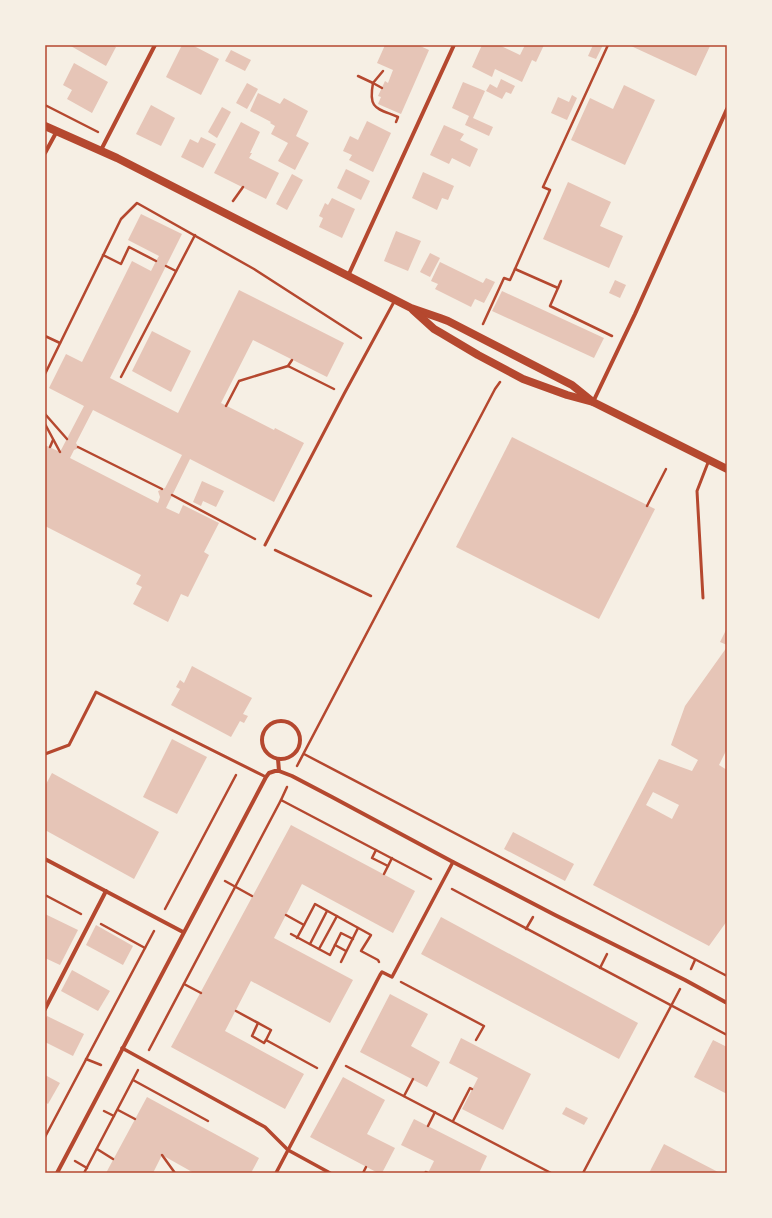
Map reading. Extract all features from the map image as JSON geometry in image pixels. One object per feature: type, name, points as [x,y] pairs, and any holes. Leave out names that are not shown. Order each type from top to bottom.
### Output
[{"type":"main road","points":[[45,126],[101,150],[411,308],[440,318],[572,385],[593,402]]},
{"type":"main road","points":[[411,308],[434,329],[523,379],[567,395],[593,402],[727,469]]},
{"type":"street","points":[[101,150],[155,45]]},
{"type":"street","points":[[348,276],[454,45]]},
{"type":"street","points":[[593,402],[727,109]]},
{"type":"street","points":[[45,153],[57,131]]},
{"type":"street","points":[[277,721],[284,721],[291,723],[298,730],[300,743],[296,751],[291,756],[288,758],[278,759],[266,752],[263,747],[262,736],[268,725],[277,721]]},
{"type":"street","points":[[278,759],[279,771]]},
{"type":"street","points":[[57,1173],[266,777],[273,771],[279,771],[292,776],[453,862],[685,980],[727,1003]]},
{"type":"street","points":[[45,859],[183,932]]},
{"type":"street","points":[[276,1173],[382,972],[392,977],[453,862]]},
{"type":"street","points":[[45,1009],[106,891]]},
{"type":"street","points":[[122,1048],[265,1127],[288,1150],[330,1173]]},
{"type":"lane","points":[[265,545],[395,300]]},
{"type":"lane","points":[[703,598],[697,491],[709,460]]},
{"type":"lane","points":[[45,754],[69,745],[96,692],[266,777]]},
{"type":"path","points":[[481,329],[504,278],[510,280],[515,269],[550,190],[543,187],[608,45]]},
{"type":"path","points":[[383,72],[373,83],[371,96],[372,102],[374,106],[398,117],[396,122]]},
{"type":"path","points":[[358,76],[382,88]]},
{"type":"path","points":[[233,201],[243,187]]},
{"type":"path","points":[[45,374],[121,219],[137,203],[254,269],[371,345]]},
{"type":"path","points":[[121,377],[195,235]]},
{"type":"path","points":[[103,255],[121,264],[129,247],[156,261]]},
{"type":"path","points":[[166,266],[176,271]]},
{"type":"path","points":[[515,269],[558,288]]},
{"type":"path","points":[[561,281],[550,306],[622,340]]},
{"type":"path","points":[[45,336],[60,343]]},
{"type":"path","points":[[226,406],[239,381],[288,366],[292,360]]},
{"type":"path","points":[[288,366],[344,394]]},
{"type":"path","points":[[292,776],[495,389],[507,370]]},
{"type":"path","points":[[45,414],[66,439]]},
{"type":"path","points":[[45,424],[60,452]]},
{"type":"path","points":[[50,447],[53,440]]},
{"type":"path","points":[[78,447],[162,489]]},
{"type":"path","points":[[647,506],[666,469]]},
{"type":"path","points":[[304,754],[727,976]]},
{"type":"path","points":[[45,1137],[241,765]]},
{"type":"path","points":[[84,1173],[281,800],[727,1035]]},
{"type":"path","points":[[376,850],[372,858],[388,866]]},
{"type":"path","points":[[384,874],[392,858]]},
{"type":"path","points":[[214,875],[252,896]]},
{"type":"path","points":[[297,938],[315,904],[371,935],[361,951],[378,960],[382,972]]},
{"type":"path","points":[[310,944],[327,911]]},
{"type":"path","points":[[286,915],[304,925]]},
{"type":"path","points":[[319,950],[337,916]]},
{"type":"path","points":[[341,962],[358,928]]},
{"type":"path","points":[[291,934],[330,955],[342,933],[353,939]]},
{"type":"path","points":[[335,945],[346,951]]},
{"type":"path","points":[[583,1173],[695,960]]},
{"type":"path","points":[[392,977],[484,1026],[476,1040]]},
{"type":"path","points":[[184,984],[201,993]]},
{"type":"path","points":[[236,1011],[271,1030],[264,1043],[252,1036],[258,1023]]},
{"type":"path","points":[[266,1040],[328,1074]]},
{"type":"path","points":[[336,1060],[551,1173]]},
{"type":"path","points":[[133,1080],[208,1121]]},
{"type":"path","points":[[404,1096],[413,1080]]},
{"type":"path","points":[[453,1121],[470,1088],[472,1089]]},
{"type":"path","points":[[118,1110],[135,1119]]},
{"type":"path","points":[[428,1126],[435,1112]]},
{"type":"path","points":[[96,1149],[113,1159]]},
{"type":"path","points":[[162,1155],[176,1173]]},
{"type":"path","points":[[363,1173],[366,1167]]},
{"type":"building","points":[[69,45],[113,45],[116,47],[106,66]]},
{"type":"building","points":[[182,45],[192,45],[219,59],[201,95],[166,77]]},
{"type":"building","points":[[385,45],[418,45],[429,50],[401,114],[378,104],[381,97],[378,96],[385,81],[388,83],[393,70],[377,63]]},
{"type":"building","points":[[482,45],[499,45],[520,55],[525,45],[544,45],[536,62],[532,60],[522,82],[495,69],[492,77],[472,67]]},
{"type":"building","points":[[593,45],[603,45],[596,59],[588,56]]},
{"type":"building","points":[[631,45],[709,45],[710,46],[696,76]]},
{"type":"building","points":[[231,50],[251,60],[245,71],[225,61]]},
{"type":"building","points":[[74,63],[108,82],[92,113],[67,99],[72,90],[63,85]]},
{"type":"building","points":[[501,79],[515,86],[511,94],[506,92],[502,99],[486,91],[490,84],[497,88]]},
{"type":"building","points":[[463,82],[485,91],[473,118],[493,127],[489,136],[465,125],[469,116],[452,108]]},
{"type":"building","points":[[247,83],[258,89],[247,109],[236,103]]},
{"type":"building","points":[[624,85],[655,100],[625,165],[571,140],[590,98],[613,109]]},
{"type":"building","points":[[258,93],[280,104],[284,98],[308,111],[296,136],[309,143],[295,170],[278,161],[288,143],[271,134],[275,126],[270,123],[271,122],[250,111]]},
{"type":"building","points":[[572,95],[577,98],[567,120],[551,113],[558,97],[569,102]]},
{"type":"building","points":[[151,105],[175,118],[161,146],[136,134]]},
{"type":"building","points":[[222,107],[231,112],[217,138],[208,132]]},
{"type":"building","points":[[367,121],[391,133],[373,172],[349,160],[352,155],[343,151],[350,136],[358,140]]},
{"type":"building","points":[[241,122],[260,132],[249,158],[279,173],[266,199],[214,173]]},
{"type":"building","points":[[444,125],[464,134],[460,140],[478,149],[470,167],[452,158],[449,164],[430,155]]},
{"type":"building","points":[[201,137],[216,144],[203,168],[181,157],[190,139],[198,143]]},
{"type":"building","points":[[346,169],[370,181],[361,200],[337,188]]},
{"type":"building","points":[[423,172],[454,186],[448,200],[442,198],[437,210],[412,198]]},
{"type":"building","points":[[292,174],[303,180],[287,210],[276,204]]},
{"type":"building","points":[[568,182],[611,202],[600,226],[623,236],[609,268],[543,239]]},
{"type":"building","points":[[332,198],[355,209],[342,238],[319,227],[323,218],[319,216],[325,203],[328,205]]},
{"type":"building","points":[[141,214],[182,234],[110,378],[178,413],[239,290],[344,343],[327,377],[253,340],[221,403],[274,430],[275,428],[304,443],[274,502],[190,459],[166,508],[179,514],[183,505],[219,523],[204,552],[209,555],[188,597],[181,594],[168,622],[133,604],[142,587],[136,584],[141,575],[45,526],[45,445],[60,452],[84,406],[49,388],[66,354],[82,362],[132,261],[151,271],[159,256],[128,240]],"holes":[[[93,410],[182,455],[165,488],[158,491],[160,497],[158,503],[70,458],[74,450],[79,448],[76,443]]]},
{"type":"building","points":[[396,231],[421,241],[408,271],[384,261]]},
{"type":"building","points":[[430,253],[440,258],[430,277],[420,272]]},
{"type":"building","points":[[440,262],[483,283],[486,278],[495,282],[484,303],[475,299],[471,307],[435,289],[438,284],[431,281]]},
{"type":"building","points":[[615,280],[626,285],[620,298],[609,293]]},
{"type":"building","points":[[502,291],[604,338],[594,358],[492,311]]},
{"type":"building","points":[[152,331],[191,351],[171,392],[132,371]]},
{"type":"building","points":[[512,437],[655,509],[599,619],[456,547]]},
{"type":"building","points":[[202,481],[224,491],[216,507],[203,501],[201,506],[193,502]]},
{"type":"building","points":[[727,628],[727,645],[720,642]]},
{"type":"building","points":[[727,647],[727,749],[719,765],[727,770],[727,921],[709,946],[593,885],[659,759],[692,771],[698,760],[671,745],[685,706]],"holes":[[[653,792],[679,805],[672,819],[646,805]]]},
{"type":"building","points":[[192,666],[252,698],[243,714],[248,716],[244,723],[240,721],[231,737],[171,705],[180,689],[176,687],[180,680],[184,683]]},
{"type":"building","points":[[172,739],[207,757],[177,814],[143,797]]},
{"type":"building","points":[[52,773],[159,832],[134,879],[45,830],[45,786]]},
{"type":"building","points":[[291,825],[415,891],[393,933],[302,884],[274,938],[353,980],[330,1023],[251,981],[225,1031],[304,1074],[285,1109],[171,1047]]},
{"type":"building","points":[[513,832],[574,864],[565,881],[504,849]]},
{"type":"building","points":[[45,914],[78,930],[60,965],[45,958]]},
{"type":"building","points":[[441,917],[638,1023],[619,1059],[421,954]]},
{"type":"building","points":[[96,925],[133,946],[123,965],[86,945]]},
{"type":"building","points":[[72,970],[110,991],[98,1011],[61,991]]},
{"type":"building","points":[[390,994],[428,1014],[411,1046],[440,1062],[427,1087],[360,1052]]},
{"type":"building","points":[[47,1016],[84,1034],[73,1056],[45,1042],[45,1020]]},
{"type":"building","points":[[461,1038],[531,1074],[503,1130],[462,1109],[478,1078],[449,1063]]},
{"type":"building","points":[[713,1040],[727,1047],[727,1094],[694,1077]]},
{"type":"building","points":[[45,1075],[60,1083],[48,1104],[45,1102]]},
{"type":"building","points":[[343,1077],[385,1100],[367,1134],[395,1148],[382,1173],[378,1173],[310,1137]]},
{"type":"building","points":[[147,1097],[259,1158],[251,1173],[194,1173],[162,1155],[153,1173],[106,1173]]},
{"type":"building","points":[[566,1107],[588,1118],[584,1125],[562,1114]]},
{"type":"building","points":[[414,1119],[487,1156],[479,1173],[428,1173],[434,1161],[401,1145]]},
{"type":"building","points":[[664,1144],[720,1173],[649,1173]]}]
